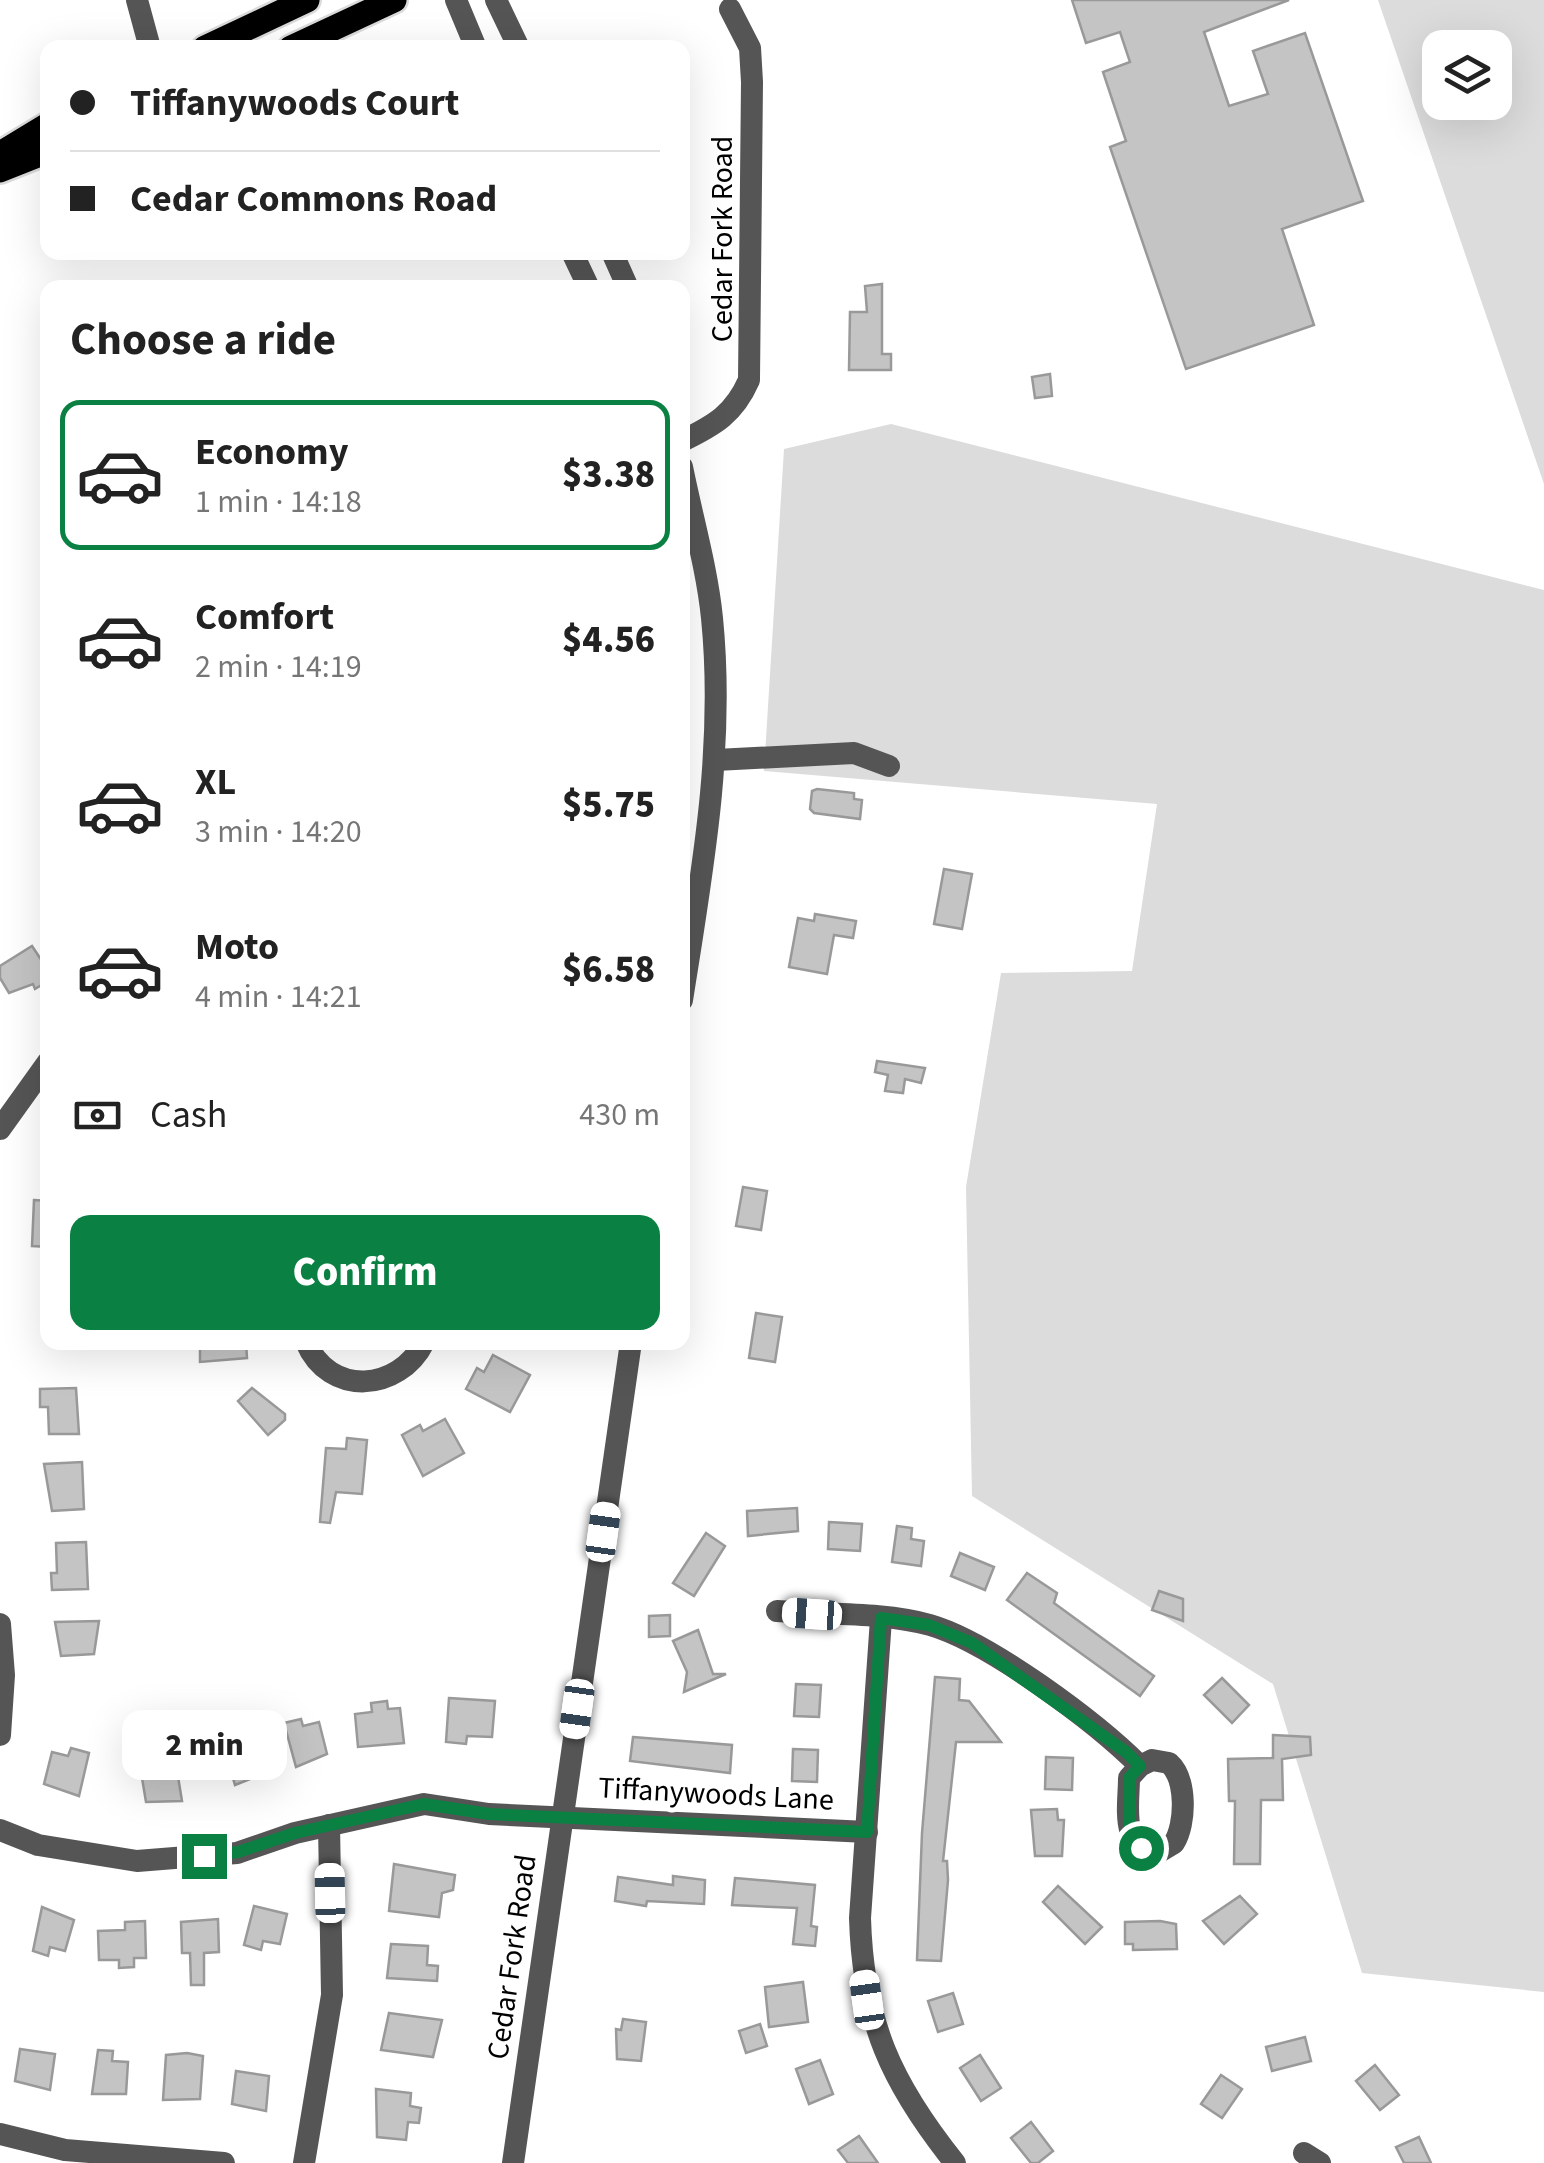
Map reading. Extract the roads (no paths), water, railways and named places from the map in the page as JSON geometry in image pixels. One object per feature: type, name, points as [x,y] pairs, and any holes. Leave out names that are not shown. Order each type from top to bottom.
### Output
[{"type":"main road","points":[[222,40],[306,0]]},
{"type":"main road","points":[[308,40],[394,0]]},
{"type":"main road","points":[[0,154],[40,130]]},
{"type":"main road","points":[[0,170],[40,154]]},
{"type":"street","points":[[137,0],[148,40]]},
{"type":"street","points":[[456,0],[473,40]]},
{"type":"street","points":[[496,0],[514,40]]},
{"type":"street","name":"Cedar Fork Road","points":[[690,437],[726,418],[750,380],[752,82],[750,48],[730,9]]},
{"type":"street","points":[[690,507],[712,613],[716,760],[690,921]]},
{"type":"street","points":[[716,760],[854,753],[889,766]]},
{"type":"street","points":[[0,1129],[40,1073]]},
{"type":"street","points":[[312,1350],[329,1372],[370,1382],[408,1366],[419,1350]]},
{"type":"street","name":"Cedar Fork Road","points":[[512,2163],[630,1350]]},
{"type":"street","points":[[778,1611],[929,1625],[972,1643],[1109,1737],[1140,1766]]},
{"type":"street","points":[[881,1618],[860,1918],[867,2000],[902,2091],[955,2163]]},
{"type":"street","points":[[0,1624],[4,1675],[0,1735]]},
{"type":"street","name":"Tiffanywoods Lane","points":[[0,1830],[38,1845],[137,1862],[238,1852],[329,1825],[424,1804],[489,1814],[867,1832]]},
{"type":"street","points":[[304,2163],[332,1995],[329,1825]]},
{"type":"street","points":[[0,2134],[36,2153],[64,2150],[224,2163]]}]
